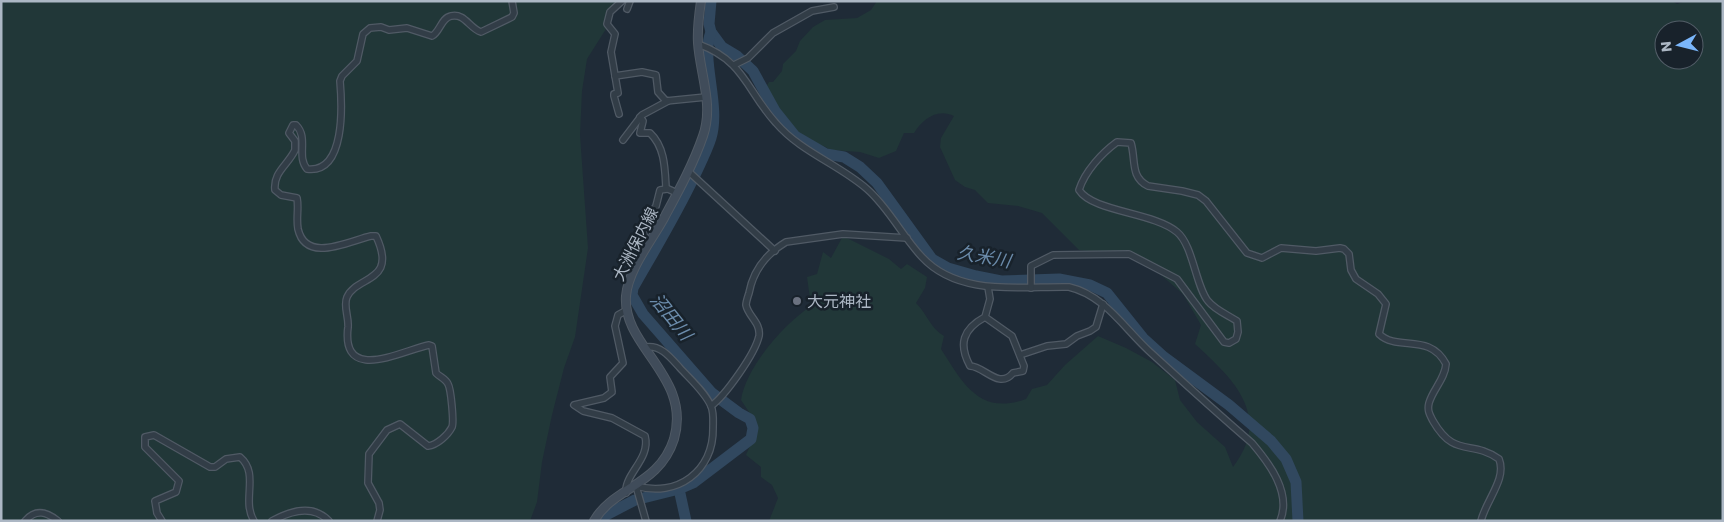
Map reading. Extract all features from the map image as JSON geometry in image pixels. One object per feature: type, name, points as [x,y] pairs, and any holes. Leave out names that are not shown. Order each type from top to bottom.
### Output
[{"type":"main road","name":"大洲保内線","points":[[627,310],[626,295],[629,283],[649,241],[689,172],[706,123],[706,98],[700,44],[701,1]]},
{"type":"main road","points":[[594,521],[604,508],[636,486],[663,462],[672,442],[677,422],[674,395],[627,310]]},
{"type":"street","points":[[377,521],[380,516],[379,503],[368,483],[371,449],[393,425],[400,424],[428,446],[436,445],[452,429],[448,381],[436,374],[432,346],[429,345],[380,360],[362,358],[349,350],[346,343],[349,322],[347,297],[352,291],[375,276],[379,271],[382,261],[379,241],[376,236],[371,236],[332,247],[314,248],[308,245],[300,237],[297,198],[281,194],[275,190],[274,184],[278,172],[295,150],[294,141],[289,133],[293,125],[299,127],[302,132],[302,160],[306,169],[317,168],[330,156],[342,127],[340,81],[342,76],[357,61],[363,34],[366,30],[376,27],[389,30],[407,28],[432,36],[436,34],[447,17],[461,16],[481,32],[512,17],[514,13],[512,1]]},
{"type":"street","points":[[619,114],[614,94],[618,92],[611,52],[615,34],[607,24],[610,12],[622,1]]},
{"type":"street","points":[[626,9],[630,1]]},
{"type":"street","points":[[734,65],[748,58],[773,34],[812,11],[834,7]]},
{"type":"street","points":[[700,44],[734,65],[775,122],[802,148],[824,159],[867,189],[882,204],[922,258],[934,267],[968,282],[988,287],[1069,287],[1077,289],[1103,304],[1140,342],[1252,443],[1266,460],[1276,476],[1284,506],[1280,521]]},
{"type":"street","points":[[615,76],[642,72],[656,75],[658,92],[668,102]]},
{"type":"street","points":[[623,140],[640,118],[668,102],[706,98]]},
{"type":"street","points":[[640,118],[644,121],[640,133],[650,133],[659,145],[667,189]]},
{"type":"street","points":[[1031,287],[1031,266],[1053,255],[1129,254],[1177,279],[1224,342],[1229,343],[1236,339],[1238,332],[1237,321],[1207,301],[1186,244],[1178,232],[1149,218],[1107,206],[1082,195],[1079,190],[1082,181],[1092,167],[1108,149],[1118,142],[1131,144],[1137,177],[1141,182],[1198,195],[1206,201],[1247,253],[1262,258],[1281,248],[1316,251],[1344,249],[1349,254],[1351,270],[1356,279],[1378,294],[1386,304],[1378,334],[1384,339],[1425,345],[1434,349],[1446,364],[1446,372],[1430,402],[1428,412],[1438,430],[1450,442],[1458,446],[1475,448],[1499,459],[1502,467],[1500,476],[1484,510],[1481,521]]},
{"type":"street","points":[[689,172],[775,251]]},
{"type":"street","points":[[649,241],[644,236],[642,226],[656,206],[660,190],[667,189],[677,193]]},
{"type":"street","points":[[713,404],[748,360],[759,336],[756,322],[746,305],[751,281],[761,264],[775,251],[786,242],[843,234],[907,238]]},
{"type":"street","points":[[985,316],[1012,336],[1024,366],[1023,371],[1013,373],[1003,379],[986,375],[974,366],[970,366],[962,353],[963,342],[968,330],[985,316],[990,299],[988,287]]},
{"type":"street","points":[[1020,355],[1047,346],[1066,344],[1077,336],[1090,331],[1096,327],[1103,304]]},
{"type":"street","points":[[626,493],[625,485],[639,466],[646,444],[645,436],[612,418],[583,411],[574,405],[604,398],[612,392],[610,377],[623,363],[615,326],[618,315],[627,310]]},
{"type":"street","points":[[646,347],[653,346],[668,355],[713,404],[714,428],[712,452],[698,471],[687,480],[676,486],[656,489],[636,486],[646,521]]},
{"type":"street","points":[[162,521],[157,513],[155,501],[176,492],[179,481],[144,447],[145,437],[154,435],[210,467],[215,467],[234,456],[240,457],[245,461],[250,473],[248,506],[254,521]]},
{"type":"street","points":[[272,521],[288,512],[306,510],[316,512],[330,521]]},
{"type":"street","points":[[25,521],[35,513],[47,512],[58,521]]},
{"type":"green space","points":[[1,1],[621,1],[608,13],[605,24],[606,29],[587,59],[582,91],[580,135],[588,248],[575,337],[564,368],[552,415],[542,462],[537,502],[530,521],[1,521]]},
{"type":"green space","points":[[877,1],[1672,1],[1677,4],[1685,1],[1723,1],[1723,521],[769,521],[778,498],[772,485],[761,477],[761,467],[746,455],[756,432],[753,418],[741,400],[744,387],[750,374],[768,347],[789,324],[811,306],[807,277],[817,274],[823,252],[831,258],[843,236],[889,259],[901,269],[907,264],[927,277],[925,288],[916,303],[936,329],[944,336],[941,349],[957,374],[974,393],[984,400],[996,403],[1010,403],[1026,399],[1032,389],[1047,385],[1065,365],[1098,336],[1152,362],[1175,380],[1180,400],[1197,422],[1225,447],[1233,467],[1244,448],[1249,431],[1248,414],[1243,399],[1234,384],[1195,344],[1201,325],[1183,294],[1154,269],[1127,256],[1079,250],[1042,213],[1018,206],[988,203],[975,190],[965,187],[955,180],[940,147],[941,138],[954,116],[942,113],[931,116],[914,133],[904,133],[896,151],[879,158],[860,152],[830,150],[802,135],[785,121],[766,87],[769,82],[773,82],[782,71],[783,64],[796,51],[800,41],[813,27],[825,20],[857,18],[871,10]]},
{"type":"waterway","name":"久米川","points":[[711,1],[709,24],[711,32],[722,47],[737,56],[753,71],[775,111],[795,136],[826,154],[844,157],[860,167],[877,183],[932,259],[948,268],[1001,281],[1059,279],[1090,285],[1107,293],[1143,338],[1164,357],[1229,405],[1271,441],[1286,459],[1296,482],[1298,521]]},
{"type":"waterway","name":"沼田川","points":[[602,521],[606,515],[635,500],[679,489],[693,483],[751,439],[753,428],[750,419],[712,393],[643,314],[632,295],[633,288],[687,191],[711,138],[714,111],[708,55],[708,43],[711,32]]},
{"type":"waterway","points":[[679,489],[686,521]]},
{"type":"place","name":"大元神社","points":[[797,301]]}]
